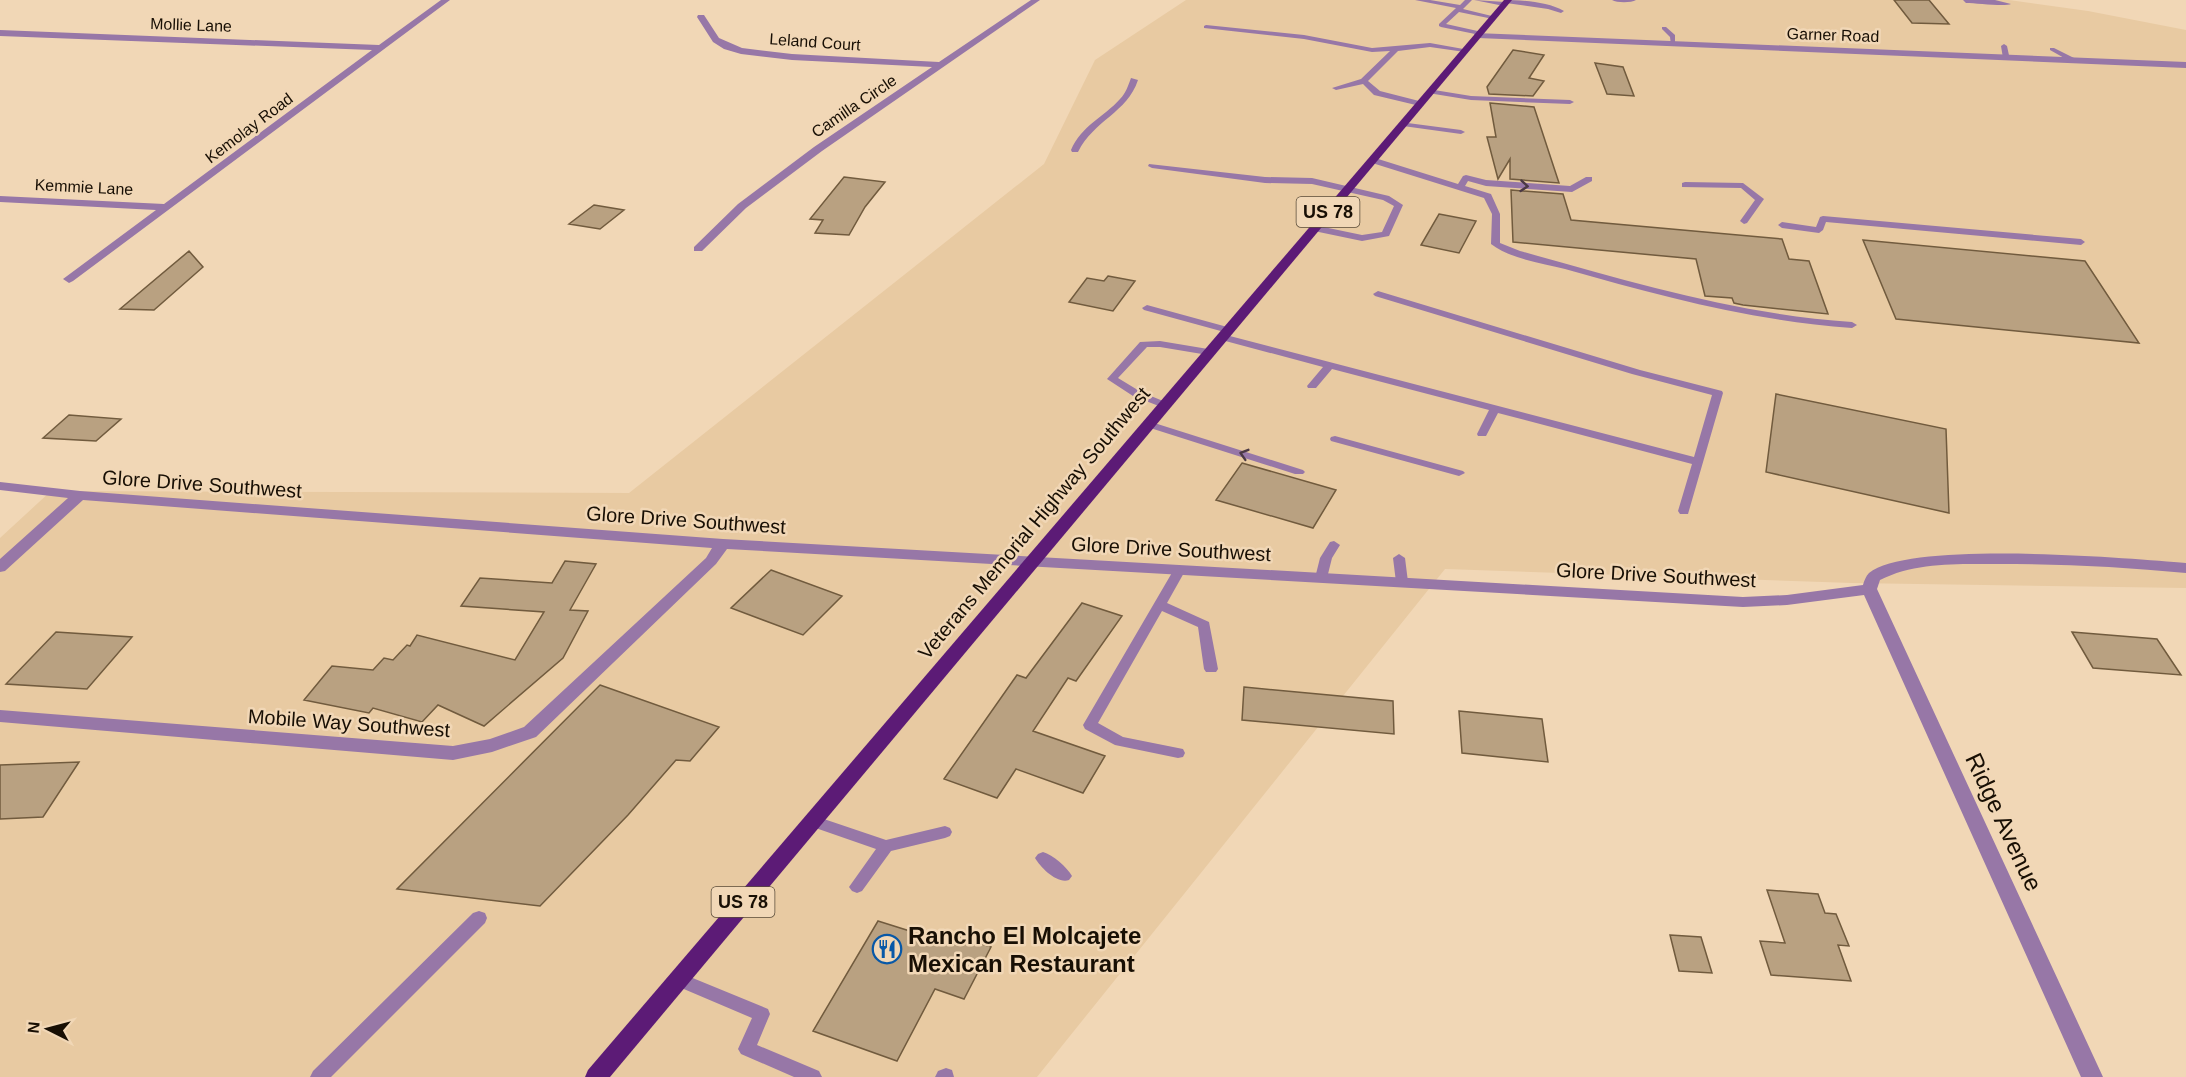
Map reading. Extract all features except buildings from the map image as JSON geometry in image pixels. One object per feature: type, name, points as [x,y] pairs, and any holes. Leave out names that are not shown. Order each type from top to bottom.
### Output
[{"type":"main road","name":"Veterans Memorial Highway Southwest","points":[[601,1075],[678,979],[1506,2]]},
{"type":"street","name":"Kemolay Road","points":[[69,279],[446,0]]},
{"type":"street","name":"Camilla Circle","points":[[698,249],[742,206],[818,149],[1036,0]]},
{"type":"street","name":"Leland Court","points":[[701,18],[716,40],[741,51],[792,57],[942,65]]},
{"type":"street","name":"Mollie Lane","points":[[0,33],[381,48]]},
{"type":"street","name":"Garner Road","points":[[1479,34],[2186,65]]},
{"type":"street","name":"Kemmie Lane","points":[[0,199],[167,207]]},
{"type":"street","name":"Glore Drive Southwest","points":[[0,486],[80,495],[723,544],[1179,571],[1743,602],[1787,600],[1869,589]]},
{"type":"street","points":[[0,567],[80,495]]},
{"type":"street","name":"Mobile Way Southwest","points":[[0,716],[453,753],[492,745],[530,732],[711,561],[723,544]]},
{"type":"street","points":[[1869,589],[1875,576],[1893,567],[1963,560],[2065,560],[2186,568]]},
{"type":"street","name":"Ridge Avenue","points":[[1869,589],[2092,1077]]},
{"type":"lane","points":[[1418,0],[1493,17]]},
{"type":"lane","points":[[1468,0],[1442,25],[1479,34]]},
{"type":"lane","points":[[1477,0],[1549,6],[1561,12]]},
{"type":"lane","points":[[1615,0],[1633,0]]},
{"type":"lane","points":[[1966,1],[2008,4]]},
{"type":"lane","points":[[1206,27],[1304,37],[1372,50],[1430,45],[1465,50]]},
{"type":"lane","points":[[1664,28],[1673,36],[1673,44]]},
{"type":"lane","points":[[2004,46],[2007,58]]},
{"type":"lane","points":[[1336,88],[1364,81],[1396,49]]},
{"type":"lane","points":[[2052,49],[2076,61]]},
{"type":"lane","points":[[1074,150],[1076,142],[1110,113],[1133,88],[1134,80]]},
{"type":"lane","points":[[1364,81],[1377,93],[1420,104]]},
{"type":"lane","points":[[1431,91],[1471,98],[1570,102]]},
{"type":"lane","points":[[1403,123],[1461,132]]},
{"type":"lane","points":[[1372,160],[1417,172],[1458,188],[1488,196],[1496,214],[1496,244],[1517,253],[1704,304],[1817,324],[1852,325]]},
{"type":"lane","points":[[1152,166],[1265,180],[1312,181],[1386,198],[1399,205],[1386,234],[1362,238],[1314,228]]},
{"type":"lane","points":[[1458,188],[1466,178],[1486,183],[1572,189],[1589,179]]},
{"type":"lane","points":[[1685,185],[1743,186],[1760,199],[1744,221]]},
{"type":"lane","points":[[1782,225],[1819,230],[1823,219],[2081,242]]},
{"type":"lane","points":[[1378,294],[1636,372],[1718,393],[1684,511]]},
{"type":"lane","points":[[1147,308],[1329,366],[1698,462]]},
{"type":"lane","points":[[1164,405],[1137,394],[1112,379],[1144,344],[1160,344],[1209,352]]},
{"type":"lane","points":[[1312,386],[1329,366]]},
{"type":"lane","points":[[1482,434],[1495,409]]},
{"type":"lane","points":[[1148,424],[1299,471]]},
{"type":"lane","points":[[1335,439],[1458,473]]},
{"type":"lane","points":[[1321,578],[1326,558],[1334,545]]},
{"type":"lane","points":[[1399,558],[1402,582]]},
{"type":"lane","points":[[1178,753],[1120,741],[1090,725],[1179,571]]},
{"type":"lane","points":[[1160,605],[1204,625],[1211,669]]},
{"type":"lane","points":[[812,821],[886,846],[945,831]]},
{"type":"lane","points":[[857,887],[886,846]]},
{"type":"lane","points":[[1043,858],[1064,876]]},
{"type":"lane","points":[[319,1077],[479,918]]},
{"type":"lane","points":[[678,979],[762,1014],[747,1049],[813,1077]]},
{"type":"shaded area","points":[[1186,0],[2009,0],[2088,11],[2186,30],[2186,588],[1852,583],[1445,569],[1037,1077],[0,1077],[0,538],[51,491],[629,493],[1044,164],[1095,60]]},
{"type":"place","name":"Rancho El Molcajete Mexican Restaurant","points":[[887,949]]}]
